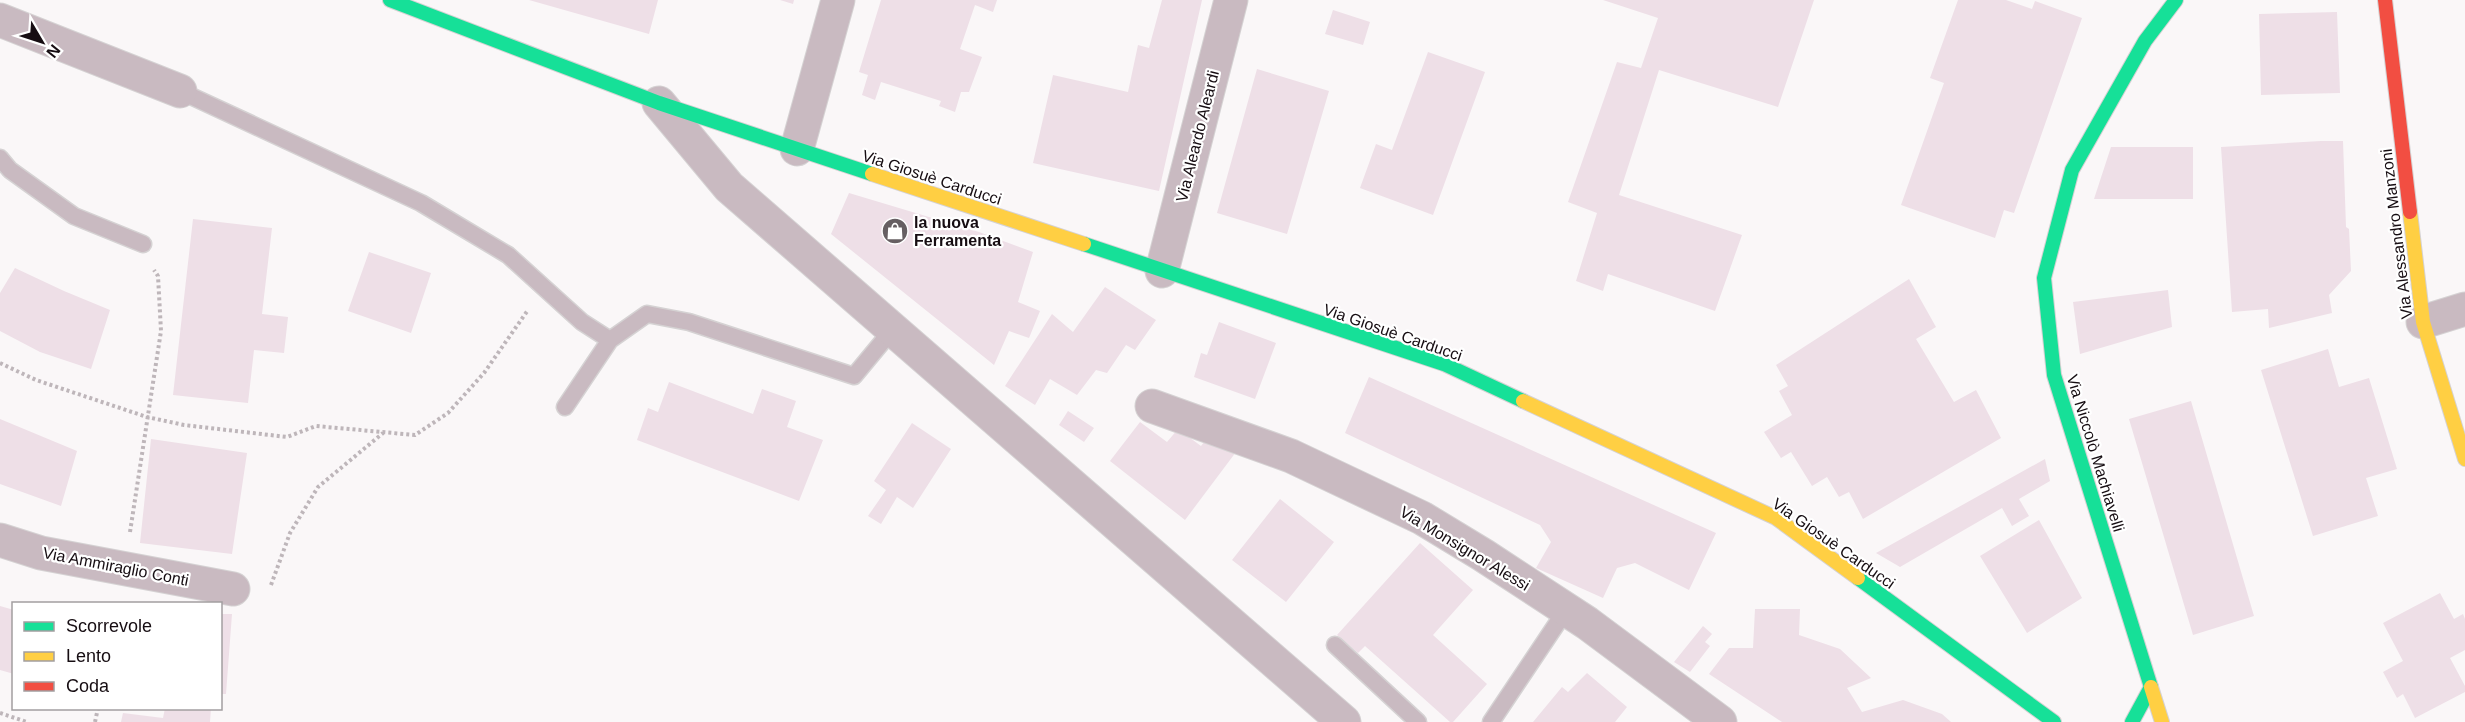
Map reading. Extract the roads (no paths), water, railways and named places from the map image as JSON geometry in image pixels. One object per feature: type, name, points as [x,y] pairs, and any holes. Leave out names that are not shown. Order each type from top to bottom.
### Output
[{"type":"street","name":"Via Giosuè Carducci","points":[[390,0],[659,103],[1444,364],[1776,518],[2054,722]]},
{"type":"street","points":[[797,149],[838,0]]},
{"type":"street","name":"Via Aleardo Aleardi","points":[[1162,271],[1231,0]]},
{"type":"street","name":"Via Niccolò Machiavelli","points":[[2162,722],[2054,375],[2044,278],[2072,170],[2145,40],[2176,0]]},
{"type":"street","name":"Via Alessandro Manzoni","points":[[2385,0],[2423,322],[2465,459]]},
{"type":"street","points":[[0,20],[180,91]]},
{"type":"street","points":[[659,103],[729,187],[1344,722]]},
{"type":"street","points":[[2423,322],[2465,309]]},
{"type":"street","name":"Via Monsignor Alessi","points":[[1152,405],[1291,456],[1422,518],[1566,610],[1720,722]]},
{"type":"street","name":"Via Ammiraglio Conti","points":[[0,540],[41,553],[233,589]]},
{"type":"street","points":[[2132,722],[2151,687]]},
{"type":"lane","points":[[180,91],[421,203],[508,255],[582,322],[610,340]]},
{"type":"lane","points":[[0,158],[10,170],[74,216],[143,244]]},
{"type":"lane","points":[[566,407],[610,340],[647,314],[689,322],[854,376],[893,329]]},
{"type":"lane","points":[[1491,722],[1566,610]]},
{"type":"lane","points":[[1335,645],[1418,722]]},
{"type":"place","name":"la nuova Ferramenta","points":[[895,231]]}]
